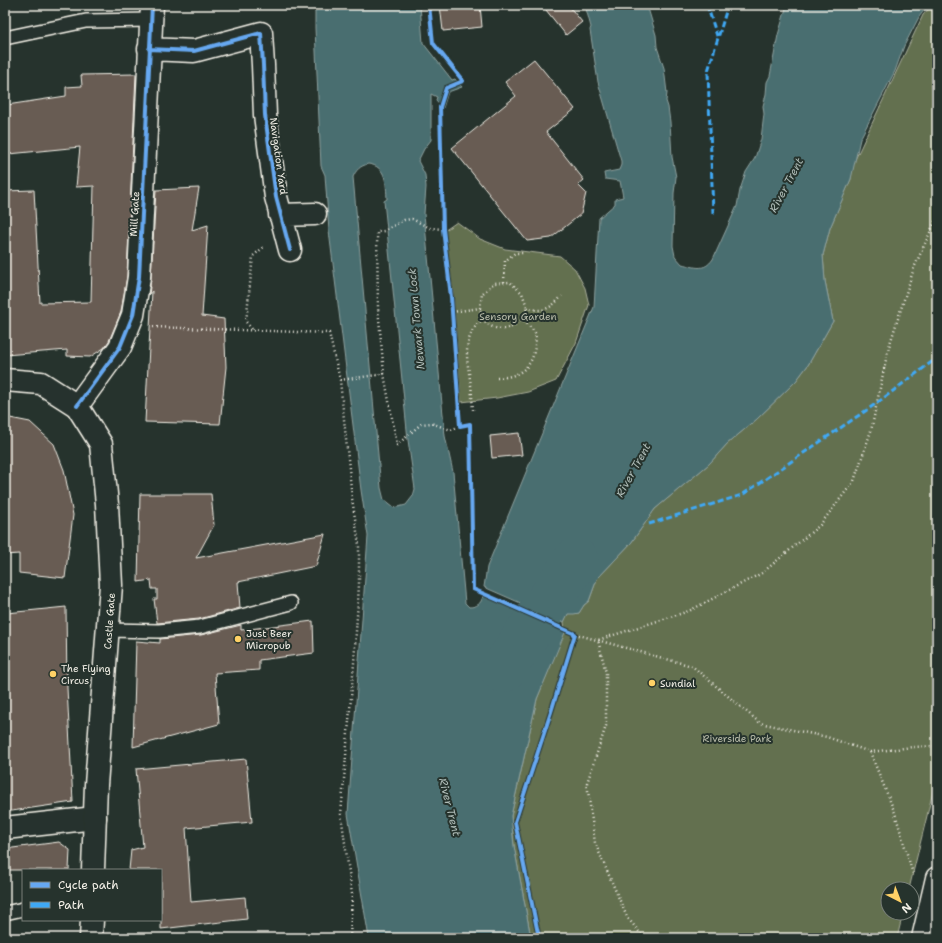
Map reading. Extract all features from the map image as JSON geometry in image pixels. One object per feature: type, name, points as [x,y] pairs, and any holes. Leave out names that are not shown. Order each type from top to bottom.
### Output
[{"type":"street","name":"Mill Gate","points":[[77,406],[120,347],[134,315],[139,277],[149,49],[152,13]]},
{"type":"street","name":"Navigation Yard","points":[[149,49],[194,51],[261,32],[265,115],[276,197],[290,250]]},
{"type":"street","points":[[280,215],[315,214]]},
{"type":"street","points":[[5,380],[41,383],[77,406]]},
{"type":"street","name":"Castle Gate","points":[[77,406],[101,444],[107,504],[111,585],[95,818],[93,869]]},
{"type":"street","points":[[5,828],[95,818]]},
{"type":"street","points":[[923,938],[937,878]]},
{"type":"street","points":[[91,938],[92,921]]},
{"type":"lane","points":[[5,38],[86,21],[152,13]]},
{"type":"lane","points":[[108,630],[159,631],[200,627],[291,603]]},
{"type":"lane","points":[[5,913],[22,909]]},
{"type":"path","points":[[252,330],[246,322],[253,256],[267,244],[280,215]]},
{"type":"path","points":[[598,640],[689,611],[762,573],[820,525],[854,481],[871,432],[888,350],[914,268],[937,217]]},
{"type":"path","points":[[443,229],[430,228],[412,219],[404,220],[384,231],[377,232],[378,308],[384,374],[396,445],[421,424],[431,423],[448,430],[460,426]]},
{"type":"path","points":[[504,282],[505,261],[515,253],[524,253]]},
{"type":"path","points":[[504,282],[510,282],[522,293],[527,307],[523,319],[511,328],[498,330],[489,325],[484,319],[480,308],[482,294],[494,283],[504,282]]},
{"type":"path","points":[[527,307],[536,311],[553,306],[562,296]]},
{"type":"path","points":[[452,312],[480,308]]},
{"type":"path","points":[[473,410],[466,350],[469,338],[478,321],[484,319]]},
{"type":"path","points":[[497,378],[512,376],[523,372],[530,364],[534,354],[536,341],[535,333],[523,319]]},
{"type":"path","points":[[128,326],[329,333],[340,380],[352,498],[359,545],[359,585],[354,662],[341,814],[352,894],[350,938]]},
{"type":"path","points":[[340,380],[384,374]]},
{"type":"path","points":[[575,634],[692,666],[760,723],[827,737],[870,752],[937,746]]},
{"type":"path","points":[[598,640],[606,673],[606,726],[587,783],[594,843],[627,917],[644,938]]},
{"type":"path","points":[[870,752],[895,813],[914,878]]},
{"type":"green space","name":"Riverside Park","points":[[932,5],[937,5],[937,775],[911,881],[880,881],[880,921],[901,921],[897,938],[531,938],[514,846],[511,816],[537,699],[565,630],[564,622],[568,613],[579,613],[584,605],[589,601],[597,579],[631,543],[655,509],[709,464],[727,444],[757,419],[796,381],[808,365],[833,321],[825,281],[823,255],[830,228],[851,179],[853,164],[923,15]]},
{"type":"green space","name":"Sensory Garden","points":[[457,222],[480,239],[505,249],[560,256],[575,269],[585,288],[589,305],[576,343],[556,381],[528,392],[497,398],[461,402],[453,292],[444,231]]},
{"type":"water","name":"Newark Town Lock","points":[[315,5],[420,5],[423,43],[452,80],[455,79],[462,87],[448,92],[443,108],[436,100],[437,97],[431,94],[431,140],[424,149],[418,161],[425,175],[426,187],[424,214],[445,436],[453,472],[465,603],[469,607],[476,606],[480,603],[483,596],[560,629],[566,630],[537,699],[511,816],[514,846],[531,938],[369,938],[348,814],[368,536],[329,231],[325,175],[321,166]],"holes":[[[368,164],[374,165],[382,172],[386,182],[387,199],[384,201],[408,440],[415,489],[413,496],[406,505],[394,508],[384,500],[381,488],[353,177],[357,170],[361,167]]]},
{"type":"water","points":[[585,5],[647,5],[656,35],[657,47],[664,68],[667,93],[666,101],[670,122],[672,157],[676,177],[674,193],[673,246],[675,256],[682,264],[699,268],[706,266],[713,259],[737,206],[746,172],[755,158],[761,139],[764,114],[763,106],[767,82],[770,76],[778,35],[787,5],[928,5],[919,17],[904,46],[895,71],[860,139],[851,179],[830,228],[823,255],[825,281],[833,321],[808,365],[796,381],[757,419],[727,444],[709,464],[655,509],[631,543],[597,579],[589,601],[584,605],[579,613],[568,614],[564,622],[484,587],[487,567],[594,307],[599,218],[615,204],[615,199],[623,197],[620,181],[605,179],[604,173],[619,170],[621,161],[598,82],[590,30],[591,27]]},
{"type":"building","points":[[440,5],[480,5],[482,27],[443,31]]},
{"type":"building","points":[[542,5],[568,5],[582,22],[566,35]]},
{"type":"building","points":[[534,59],[575,109],[546,132],[584,180],[578,185],[586,193],[581,214],[551,238],[527,241],[452,148],[516,96],[505,82]]},
{"type":"building","points":[[136,74],[127,276],[121,312],[109,341],[104,348],[90,357],[67,356],[67,350],[5,355],[5,191],[34,190],[40,303],[91,302],[94,186],[76,187],[80,147],[9,154],[7,105],[66,96],[66,87],[82,86],[81,75]]},
{"type":"building","points":[[199,188],[192,230],[208,225],[202,316],[224,319],[226,367],[220,424],[145,422],[152,291],[149,295],[156,190]]},
{"type":"building","points":[[5,417],[30,422],[54,444],[64,470],[73,515],[65,578],[19,573],[19,554],[5,555]]},
{"type":"building","points":[[519,433],[522,455],[492,458],[490,436]]},
{"type":"building","points":[[140,494],[211,494],[214,525],[196,558],[325,534],[316,566],[238,582],[240,608],[199,619],[157,623],[154,599],[157,599],[157,589],[152,589],[151,580],[138,582]]},
{"type":"building","points":[[66,607],[67,688],[73,802],[5,812],[5,662],[7,613]]},
{"type":"building","points":[[313,621],[314,653],[259,660],[259,670],[215,673],[219,724],[133,747],[136,641],[160,643],[160,639],[201,635],[241,625],[241,630]]},
{"type":"building","points":[[246,759],[252,822],[186,828],[191,902],[245,897],[247,919],[161,929],[162,869],[129,869],[131,850],[143,847],[136,769]]},
{"type":"building","points":[[59,842],[70,850],[69,869],[5,870],[5,849]]},
{"type":"waterway","name":"River Trent","points":[[503,670],[576,560]]},
{"type":"marked path","points":[[707,5],[718,39]]},
{"type":"marked path","points":[[713,214],[708,71],[728,5]]},
{"type":"marked path","points":[[649,524],[742,495],[877,403],[937,358]]},
{"type":"cycle path","points":[[77,406],[120,347],[133,315],[139,277],[152,5]]},
{"type":"cycle path","points":[[429,5],[433,43],[463,81],[446,88],[440,107],[443,229],[451,297],[460,426],[470,424],[473,589],[575,634],[515,822],[539,938]]},
{"type":"cycle path","points":[[149,49],[194,51],[261,33],[265,115],[276,197],[290,250]]},
{"type":"place","name":"Just Beer Micropub","points":[[238,639]]},
{"type":"place","name":"The Flying Circus","points":[[53,674]]},
{"type":"place","name":"Sundial","points":[[652,683]]}]
